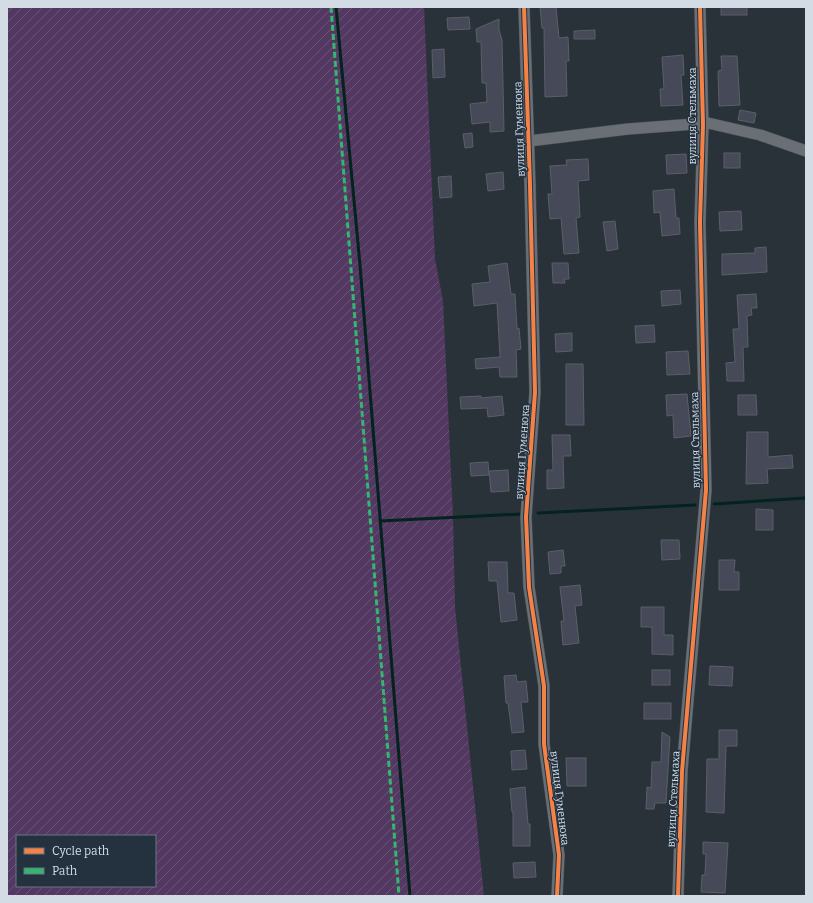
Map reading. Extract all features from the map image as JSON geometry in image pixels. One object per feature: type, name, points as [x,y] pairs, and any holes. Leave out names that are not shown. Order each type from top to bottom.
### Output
[{"type":"street","name":"вулиця Гуменюка","points":[[524,7],[535,392],[526,517],[530,587],[544,686],[544,744],[559,855],[557,896]]},
{"type":"street","name":"вулиця Стельмаха","points":[[678,896],[682,771],[706,490],[700,222],[703,125],[700,7]]},
{"type":"street","points":[[529,141],[628,129],[703,125],[708,123],[760,135],[806,151]]},
{"type":"shaded area","points":[[7,7],[424,7],[435,259],[443,301],[453,517],[455,607],[484,896],[7,896]]},
{"type":"building","points":[[540,7],[556,7],[559,38],[568,37],[569,61],[566,61],[567,96],[545,97],[544,28],[542,28]]},
{"type":"building","points":[[721,7],[747,7],[747,15],[721,15]]},
{"type":"building","points":[[469,17],[470,29],[448,30],[447,18]]},
{"type":"building","points":[[499,19],[499,30],[502,40],[504,131],[490,132],[490,122],[472,124],[470,104],[487,102],[486,83],[482,83],[481,42],[477,42],[476,29]]},
{"type":"building","points":[[595,30],[595,39],[574,39],[574,31]]},
{"type":"building","points":[[444,49],[445,77],[433,78],[432,50]]},
{"type":"building","points":[[683,55],[684,75],[681,75],[683,105],[661,106],[660,89],[664,89],[662,57]]},
{"type":"building","points":[[721,56],[737,56],[740,105],[719,106],[718,71],[722,70]]},
{"type":"building","points":[[740,110],[756,113],[754,123],[738,120]]},
{"type":"building","points":[[472,133],[473,147],[465,148],[463,134]]},
{"type":"building","points":[[724,153],[740,153],[740,168],[724,168]]},
{"type":"building","points":[[686,154],[687,173],[667,174],[666,155]]},
{"type":"building","points":[[588,159],[589,180],[578,181],[580,217],[576,218],[579,253],[564,254],[561,218],[550,219],[548,194],[552,194],[550,166],[567,165],[566,160]]},
{"type":"building","points":[[503,172],[504,189],[488,191],[486,174]]},
{"type":"building","points":[[451,176],[452,197],[440,198],[438,177]]},
{"type":"building","points":[[674,189],[676,218],[679,218],[680,234],[662,236],[660,212],[654,213],[653,191]]},
{"type":"building","points":[[741,211],[742,230],[720,231],[719,212]]},
{"type":"building","points":[[615,221],[618,249],[607,251],[603,222]]},
{"type":"building","points":[[766,247],[767,272],[722,275],[722,254],[755,253],[755,248]]},
{"type":"building","points":[[507,263],[511,294],[515,294],[517,329],[519,328],[521,349],[516,350],[517,377],[500,377],[499,367],[476,369],[475,359],[500,357],[497,303],[474,306],[472,284],[490,282],[488,266]]},
{"type":"building","points":[[552,263],[568,263],[569,279],[564,279],[565,283],[553,283]]},
{"type":"building","points":[[680,290],[681,304],[662,306],[661,291]]},
{"type":"building","points":[[756,294],[757,308],[751,308],[752,315],[747,316],[748,347],[743,347],[744,381],[727,381],[726,363],[735,362],[733,329],[739,329],[737,295]]},
{"type":"building","points":[[654,325],[655,342],[636,343],[635,326]]},
{"type":"building","points":[[572,333],[572,351],[556,352],[555,334]]},
{"type":"building","points":[[688,351],[690,374],[667,375],[666,352]]},
{"type":"building","points":[[566,364],[583,364],[584,425],[566,425]]},
{"type":"building","points":[[687,394],[691,436],[674,438],[673,415],[667,416],[666,395]]},
{"type":"building","points":[[738,395],[756,395],[757,415],[738,415]]},
{"type":"building","points":[[481,396],[481,398],[502,396],[504,415],[488,417],[487,408],[461,409],[460,397]]},
{"type":"building","points":[[747,432],[768,432],[768,457],[792,455],[793,468],[767,469],[768,483],[746,484]]},
{"type":"building","points":[[552,435],[570,435],[571,456],[563,456],[564,488],[547,489],[547,470],[553,470]]},
{"type":"building","points":[[488,462],[489,475],[471,476],[470,463]]},
{"type":"building","points":[[508,470],[509,491],[491,492],[489,471]]},
{"type":"building","points":[[756,509],[773,510],[773,530],[756,530]]},
{"type":"building","points":[[661,540],[679,540],[680,559],[662,560]]},
{"type":"building","points":[[563,550],[565,566],[561,566],[561,573],[550,574],[548,552]]},
{"type":"building","points":[[719,560],[735,560],[734,572],[739,572],[739,590],[719,590]]},
{"type":"building","points":[[488,562],[507,562],[508,593],[514,593],[517,620],[501,622],[497,581],[489,581]]},
{"type":"building","points":[[580,585],[582,605],[575,606],[579,643],[563,645],[561,621],[564,621],[560,587]]},
{"type":"building","points":[[641,607],[664,607],[664,635],[673,635],[673,655],[652,654],[652,627],[641,627]]},
{"type":"building","points":[[710,666],[733,667],[732,686],[709,685]]},
{"type":"building","points":[[652,670],[670,670],[670,685],[652,685]]},
{"type":"building","points":[[516,675],[517,682],[526,681],[528,702],[521,702],[524,732],[512,733],[508,703],[506,703],[504,676]]},
{"type":"building","points":[[644,703],[671,703],[671,719],[644,719]]},
{"type":"building","points":[[719,730],[737,730],[737,746],[726,746],[724,813],[706,812],[707,759],[719,759]]},
{"type":"building","points":[[662,732],[670,737],[666,803],[655,803],[654,809],[646,809],[647,787],[651,788],[652,762],[661,762]]},
{"type":"building","points":[[525,750],[527,769],[512,770],[511,751]]},
{"type":"building","points":[[566,758],[586,758],[586,786],[567,786]]},
{"type":"building","points":[[525,787],[528,824],[530,824],[530,846],[513,846],[513,812],[510,789]]},
{"type":"building","points":[[703,842],[728,843],[725,893],[701,892],[702,875],[705,875],[706,854],[703,854]]},
{"type":"building","points":[[535,862],[536,877],[514,878],[513,863]]},
{"type":"waterway","points":[[336,7],[360,265],[410,896]]},
{"type":"waterway","points":[[714,504],[806,498]]},
{"type":"waterway","points":[[538,513],[695,505]]},
{"type":"waterway","points":[[380,521],[522,514]]},
{"type":"marked path","points":[[331,7],[399,896]]},
{"type":"cycle path","points":[[524,7],[535,392],[526,517],[529,587],[544,686],[544,744],[559,855],[557,896]]},
{"type":"cycle path","points":[[678,896],[682,771],[706,490],[700,222],[703,125],[700,7]]}]
